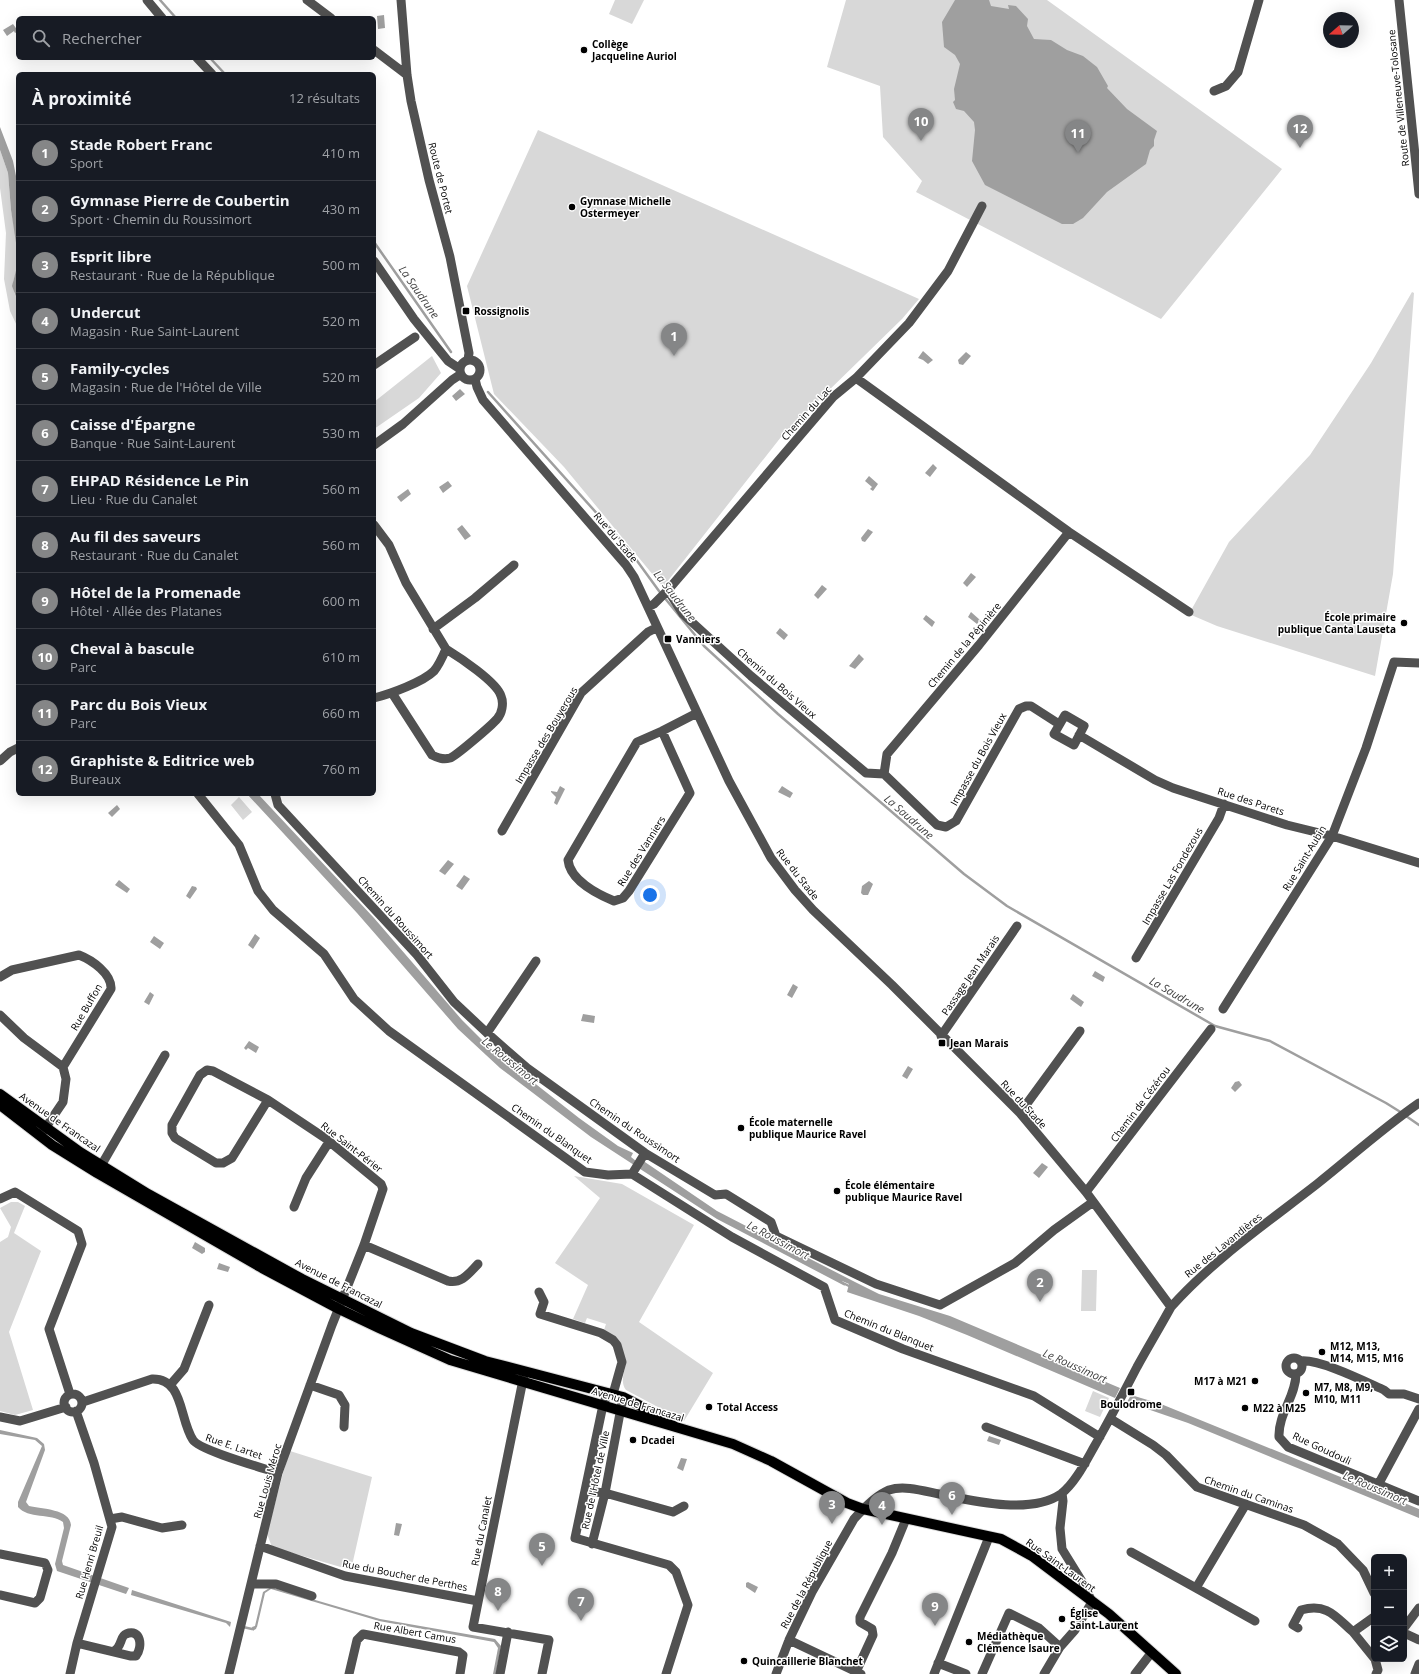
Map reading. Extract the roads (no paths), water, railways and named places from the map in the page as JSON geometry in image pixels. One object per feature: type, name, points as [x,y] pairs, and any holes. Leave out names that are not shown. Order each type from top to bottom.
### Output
[{"type":"main road","name":"Avenue de Francazal","points":[[0,1094],[43,1132]]},
{"type":"main road","name":"Avenue de Francazal","points":[[0,1105],[99,1169],[262,1268],[339,1309],[450,1360],[615,1395],[695,1434]]},
{"type":"main road","name":"Avenue de Francazal","points":[[99,1169],[302,1279],[411,1333],[621,1411],[733,1444],[771,1461],[847,1503],[863,1509]]},
{"type":"main road","name":"Rue Saint-Laurent","points":[[863,1509],[1001,1539],[1028,1553],[1128,1630],[1176,1674]]},
{"type":"street","points":[[147,0],[160,16]]},
{"type":"street","points":[[307,0],[328,16]]},
{"type":"street","name":"Route de Portet","points":[[401,0],[407,75],[429,180],[457,292],[469,353],[468,360]]},
{"type":"street","points":[[1214,91],[1226,86],[1238,72],[1259,0]]},
{"type":"street","name":"Route de Villeneuve-Tolosane","points":[[1399,0],[1419,194]]},
{"type":"street","points":[[376,52],[407,75]]},
{"type":"street","points":[[199,60],[210,72]]},
{"type":"street","name":"Chemin du Lac","points":[[651,605],[666,592],[833,397],[856,378],[909,323],[948,271],[982,206]]},
{"type":"street","points":[[376,263],[414,319],[448,362],[461,372],[467,379],[475,378],[480,372],[479,366],[474,361],[468,360],[462,364],[461,372],[403,424],[376,444]]},
{"type":"street","points":[[376,276],[382,272]]},
{"type":"street","points":[[376,364],[415,338]]},
{"type":"street","name":"Rue du Stade","points":[[475,378],[483,400],[626,564],[651,605],[656,628],[729,781],[771,858],[795,890],[818,915],[892,985],[941,1036],[1020,1113],[1086,1192],[1171,1307]]},
{"type":"street","points":[[856,378],[1069,532],[1189,612]]},
{"type":"street","points":[[376,528],[389,545],[406,583],[446,649],[462,658],[479,672],[501,694],[502,708],[498,718],[451,758],[443,759],[432,755],[392,693]]},
{"type":"street","name":"Chemin de la Pépinière","points":[[884,774],[887,754],[979,645],[1069,532]]},
{"type":"street","points":[[433,629],[475,598],[514,565]]},
{"type":"street","name":"Chemin du Bois Vieux","points":[[666,592],[683,614],[751,676],[866,773],[884,774]]},
{"type":"street","name":"Impasse des Bouyerous","points":[[502,831],[581,693],[648,632],[656,628]]},
{"type":"street","points":[[376,697],[392,693],[430,674],[439,664],[446,649]]},
{"type":"street","name":"Rue Saint-Aubin","points":[[1223,1009],[1332,836],[1366,748],[1394,662],[1419,663]]},
{"type":"street","name":"Impasse du Bois Vieux","points":[[884,774],[937,825],[946,827],[956,821],[1019,709],[1026,706],[1031,706],[1060,724]]},
{"type":"street","name":"Rue des Vanniers","points":[[662,731],[690,793],[629,891],[623,898],[614,901],[602,896],[573,874],[569,867],[568,860],[637,742],[697,713]]},
{"type":"street","points":[[1065,715],[1084,726],[1082,736],[1074,745],[1054,734],[1065,715]]},
{"type":"street","name":"Rue des Parets","points":[[1082,736],[1155,780],[1173,788],[1419,863]]},
{"type":"street","points":[[0,761],[16,749]]},
{"type":"street","name":"Chemin du Blanquet","points":[[200,796],[239,845],[258,891],[273,910],[324,954],[354,999],[389,1031],[585,1172],[608,1175],[632,1174],[732,1237],[824,1287],[835,1320],[903,1349],[1034,1396],[1100,1437]]},
{"type":"street","name":"Chemin du Roussimort","points":[[276,796],[278,804],[417,956],[454,1002],[487,1033],[527,1068],[645,1153],[715,1195],[726,1194],[771,1222],[776,1236],[876,1284],[940,1305],[1015,1264],[1054,1230],[1093,1202]]},
{"type":"street","name":"Impasse Las Fondezous","points":[[1136,958],[1219,818],[1224,804]]},
{"type":"street","name":"Passage Jean Marais","points":[[941,1036],[1017,926]]},
{"type":"street","name":"Rue Buffon","points":[[0,977],[12,970],[79,955],[106,974],[109,978],[111,989],[63,1067]]},
{"type":"street","points":[[487,1033],[536,961]]},
{"type":"street","points":[[0,1015],[24,1038],[63,1067],[66,1079],[63,1102],[43,1132]]},
{"type":"street","name":"Chemin de Cézérou","points":[[1086,1192],[1211,1029]]},
{"type":"street","points":[[1020,1113],[1080,1031]]},
{"type":"street","points":[[99,1169],[165,1055]]},
{"type":"street","name":"Rue Saint-Périer","points":[[268,1100],[232,1158],[223,1163],[216,1163],[175,1138],[172,1133],[172,1125],[200,1075],[207,1070],[268,1100],[329,1142],[381,1184],[383,1189],[364,1245],[342,1299]]},
{"type":"street","name":"Rue des Lavandières","points":[[863,1509],[876,1497],[894,1489],[924,1491],[989,1503],[1028,1504],[1046,1501],[1062,1493],[1085,1464],[1171,1307],[1205,1272],[1327,1176],[1395,1120],[1419,1103]]},
{"type":"street","points":[[294,1206],[306,1178],[329,1142]]},
{"type":"street","points":[[632,1174],[645,1153]]},
{"type":"street","points":[[0,1199],[15,1192],[78,1231],[82,1244],[49,1329],[70,1394]]},
{"type":"street","points":[[364,1245],[448,1281],[460,1281],[478,1264]]},
{"type":"street","points":[[539,1292],[544,1302],[540,1314],[601,1333],[613,1340],[617,1345],[622,1362],[615,1395]]},
{"type":"street","name":"Rue Louis Méroc","points":[[229,1674],[278,1472],[342,1299]]},
{"type":"street","points":[[70,1394],[65,1400],[66,1407],[69,1411],[76,1411],[80,1409],[83,1402],[152,1379],[163,1379],[171,1384],[184,1369],[209,1305]]},
{"type":"street","points":[[1296,1374],[1291,1374],[1287,1370],[1286,1362],[1293,1358],[1300,1361],[1307,1360],[1333,1369],[1384,1390],[1389,1394],[1404,1394],[1419,1399]]},
{"type":"street","name":"Rue Goudouli","points":[[1300,1361],[1302,1368],[1296,1374],[1296,1382],[1279,1426],[1279,1437],[1288,1447],[1419,1502]]},
{"type":"street","name":"Rue du Canalet","points":[[524,1376],[473,1627],[549,1640],[542,1674]]},
{"type":"street","name":"Rue E. Lartet","points":[[171,1384],[189,1432],[197,1444],[278,1472]]},
{"type":"street","points":[[310,1385],[339,1396],[345,1405],[344,1427]]},
{"type":"street","points":[[70,1394],[80,1396],[83,1402]]},
{"type":"street","name":"Rue de l'Hôtel de Ville","points":[[615,1395],[621,1411],[605,1493],[592,1544],[575,1538],[604,1405],[615,1395]]},
{"type":"street","points":[[0,1417],[20,1421],[66,1407]]},
{"type":"street","points":[[1378,1485],[1419,1409]]},
{"type":"street","name":"Rue Henri Breuil","points":[[70,1674],[77,1643],[112,1527],[94,1463],[76,1411]]},
{"type":"street","name":"Chemin du Caminas","points":[[1111,1419],[1153,1445],[1166,1456],[1197,1488],[1304,1525],[1338,1544],[1363,1570],[1373,1590]]},
{"type":"street","points":[[986,1427],[1085,1464]]},
{"type":"street","points":[[586,1491],[605,1493],[673,1512],[684,1506]]},
{"type":"street","points":[[1044,1674],[1060,1647],[1075,1630],[1092,1602],[1083,1583],[1062,1548],[1060,1528],[1063,1501],[1062,1493]]},
{"type":"street","points":[[1196,1588],[1246,1504]]},
{"type":"street","name":"Rue de la République","points":[[776,1674],[789,1640],[812,1592],[854,1519],[863,1509]]},
{"type":"street","points":[[110,1519],[122,1517],[162,1528],[182,1525]]},
{"type":"street","points":[[789,1640],[858,1673],[874,1632],[860,1622],[860,1618],[892,1553],[906,1519]]},
{"type":"street","points":[[934,1674],[989,1537]]},
{"type":"street","points":[[592,1544],[669,1565],[676,1572],[688,1605],[666,1674]]},
{"type":"street","name":"Rue du Boucher de Perthes","points":[[260,1546],[345,1576],[478,1601]]},
{"type":"street","points":[[1131,1552],[1255,1621]]},
{"type":"street","points":[[0,1554],[45,1563],[48,1570],[40,1598],[35,1603],[0,1595]]},
{"type":"street","points":[[252,1584],[276,1584],[312,1596]]},
{"type":"street","points":[[1298,1628],[1293,1624],[1301,1610],[1314,1606],[1331,1612],[1353,1632],[1371,1653]]},
{"type":"street","points":[[1406,1626],[1419,1608]]},
{"type":"street","points":[[982,1674],[1008,1613],[1039,1628],[1045,1636],[1060,1647]]},
{"type":"street","points":[[1353,1632],[1371,1619]]},
{"type":"street","points":[[500,1674],[508,1632]]},
{"type":"street","name":"Rue Albert Camus","points":[[349,1674],[357,1640],[363,1634],[459,1652],[462,1655],[463,1660],[460,1674]]},
{"type":"street","points":[[1407,1635],[1419,1640]]},
{"type":"street","points":[[77,1643],[114,1651]]},
{"type":"street","points":[[1135,1674],[1152,1652]]},
{"type":"street","points":[[1376,1662],[1378,1670],[1376,1674]]},
{"type":"street","points":[[938,1663],[966,1674]]},
{"type":"street","points":[[1415,1674],[1419,1664]]},
{"type":"waterway","name":"La Saudrune","points":[[160,0],[174,16]]},
{"type":"waterway","name":"La Saudrune","points":[[212,60],[223,72]]},
{"type":"waterway","name":"La Saudrune","points":[[376,245],[451,352]]},
{"type":"waterway","name":"La Saudrune","points":[[488,392],[627,547],[659,591],[704,646],[778,714],[964,874],[1007,906],[1215,1026],[1270,1041],[1402,1113]]},
{"type":"waterway","name":"La Saudrune","points":[[1406,1116],[1419,1125]]},
{"type":"waterway","name":"Le Roussimort","points":[[841,1282],[851,1287]]},
{"type":"waterway","points":[[243,1627],[252,1629],[255,1628]]},
{"type":"place","name":"Collège Jacqueline Auriol","points":[[584,50]]},
{"type":"place","name":"Cheval à bascule","points":[[921,141]]},
{"type":"place","name":"Graphiste & Editrice web","points":[[1300,148]]},
{"type":"place","name":"Parc du Bois Vieux","points":[[1078,153]]},
{"type":"place","name":"Gymnase Michelle Ostermeyer","points":[[572,207]]},
{"type":"place","name":"Rossignolis","points":[[466,311]]},
{"type":"place","name":"Stade Robert Franc","points":[[674,356]]},
{"type":"place","name":"École primaire publique Canta Lauseta","points":[[1404,623]]},
{"type":"place","name":"Vanniers","points":[[668,639]]},
{"type":"place","name":"Jean Marais","points":[[942,1043]]},
{"type":"place","name":"École maternelle publique Maurice Ravel","points":[[741,1128]]},
{"type":"place","name":"École élémentaire publique Maurice Ravel","points":[[837,1191]]},
{"type":"place","name":"Gymnase Pierre de Coubertin","points":[[1040,1302]]},
{"type":"place","name":"M12, M13, M14, M15, M16","points":[[1322,1352]]},
{"type":"place","name":"M17 à M21","points":[[1255,1381]]},
{"type":"place","name":"Boulodrome","points":[[1131,1392]]},
{"type":"place","name":"M7, M8, M9, M10, M11","points":[[1306,1393]]},
{"type":"place","name":"Total Access","points":[[709,1407]]},
{"type":"place","name":"M22 à M25","points":[[1245,1408]]},
{"type":"place","name":"Dcadei","points":[[633,1440]]},
{"type":"place","name":"Caisse d'Épargne","points":[[952,1515]]},
{"type":"place","name":"Esprit libre","points":[[832,1524]]},
{"type":"place","name":"Undercut","points":[[882,1525]]},
{"type":"place","name":"Family-cycles","points":[[542,1566]]},
{"type":"place","name":"Au fil des saveurs","points":[[498,1611]]},
{"type":"place","name":"Église Saint-Laurent","points":[[1062,1619]]},
{"type":"place","name":"EHPAD Résidence Le Pin","points":[[581,1621]]},
{"type":"place","name":"Hôtel de la Promenade","points":[[935,1626]]},
{"type":"place","name":"Médiathèque Clémence Isaure","points":[[969,1642]]},
{"type":"place","name":"Quincaillerie Blanchet","points":[[744,1661]]}]
